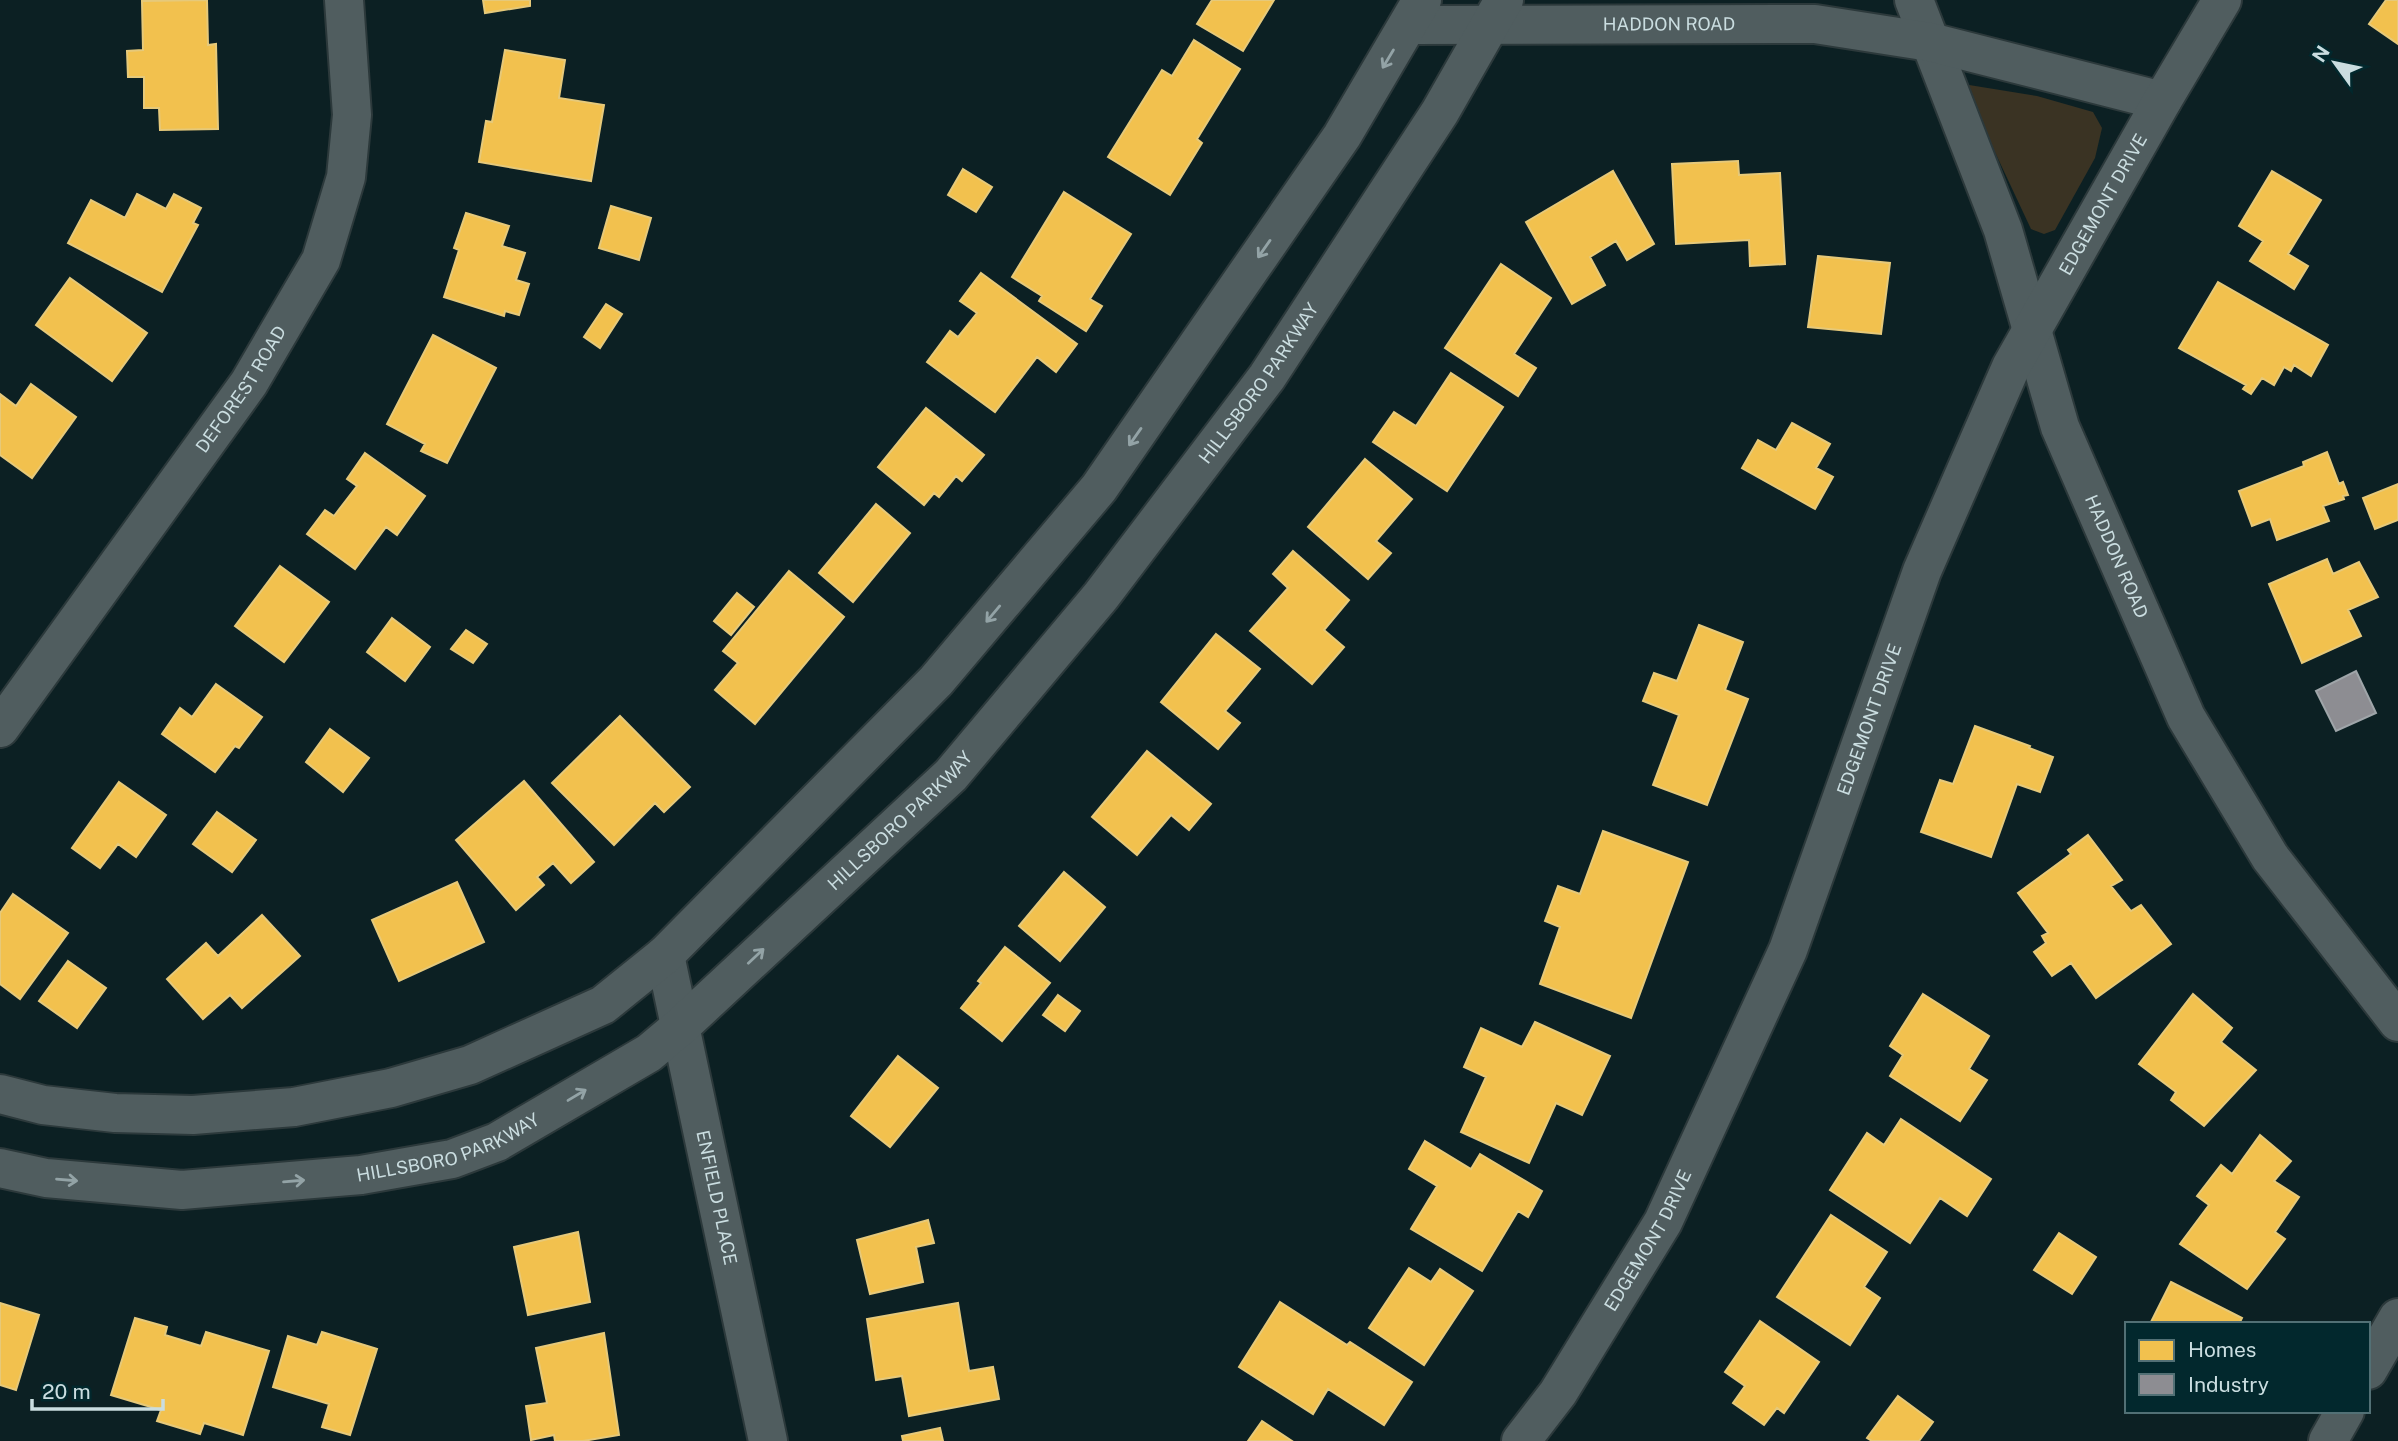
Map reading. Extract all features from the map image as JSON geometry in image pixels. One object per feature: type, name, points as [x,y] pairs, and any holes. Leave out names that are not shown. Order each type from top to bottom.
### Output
[{"type":"street","name":"DEFOREST ROAD","points":[[0,728],[250,383],[321,260],[346,177],[352,115],[344,0]]},
{"type":"street","name":"HADDON ROAD","points":[[1914,0],[2003,230],[2060,427],[2186,717],[2270,857],[2398,1022]]},
{"type":"street","name":"EDGEMONT DRIVE","points":[[1521,1441],[1558,1393],[1663,1222],[1783,962],[1922,570],[2011,367],[2222,0]]},
{"type":"street","name":"HADDON ROAD","points":[[1415,13],[1497,12],[1815,24],[1930,42],[2162,101]]},
{"type":"street","name":"HILLSBORO PARKWAY","points":[[0,1168],[46,1178],[181,1190],[361,1175],[452,1159],[497,1143],[649,1053],[951,775],[1101,596],[1267,377],[1440,112],[1497,12]]},
{"type":"street","points":[[0,1094],[43,1105],[115,1114],[192,1115],[294,1107],[391,1088],[470,1065],[603,1004],[665,955],[936,681],[1100,488],[1342,136],[1415,13]]},
{"type":"street","name":"ENFIELD PLACE","points":[[665,955],[768,1441]]},
{"type":"street","points":[[2370,1367],[2398,1318]]},
{"type":"street","points":[[2328,1441],[2344,1413]]},
{"type":"shaded area","points":[[1963,84],[2037,96],[2093,112],[2102,128],[2095,158],[2055,230],[2044,234],[2031,229]]},
{"type":"building: Homes","points":[[207,0],[208,45],[216,44],[218,129],[160,130],[159,108],[144,108],[144,77],[128,77],[127,51],[143,50],[142,1]]},
{"type":"building: Homes","points":[[483,0],[530,0],[530,6],[485,13]]},
{"type":"building: Homes","points":[[1212,0],[1274,0],[1243,51],[1197,24]]},
{"type":"building: Homes","points":[[2386,0],[2398,0],[2398,44],[2369,24]]},
{"type":"building: Homes","points":[[1194,40],[1240,69],[1197,139],[1202,143],[1170,195],[1108,157],[1162,70],[1172,76]]},
{"type":"building: Homes","points":[[505,50],[565,60],[559,98],[604,105],[591,181],[479,162],[486,121],[492,122]]},
{"type":"building: Homes","points":[[1738,161],[1739,175],[1780,173],[1785,264],[1750,266],[1749,240],[1676,244],[1672,164]]},
{"type":"building: Homes","points":[[963,169],[992,187],[976,212],[948,195]]},
{"type":"building: Homes","points":[[1613,171],[1654,244],[1627,260],[1616,241],[1590,257],[1605,285],[1572,304],[1526,222]]},
{"type":"building: Homes","points":[[2272,171],[2321,200],[2288,254],[2308,266],[2294,289],[2250,261],[2263,241],[2239,226]]},
{"type":"building: Homes","points":[[1064,192],[1131,234],[1090,299],[1102,306],[1086,331],[1039,301],[1042,296],[1012,277]]},
{"type":"building: Homes","points":[[137,194],[166,209],[174,194],[201,208],[193,223],[198,225],[162,292],[68,243],[91,200],[125,218]]},
{"type":"building: Homes","points":[[611,206],[651,218],[639,260],[599,248]]},
{"type":"building: Homes","points":[[466,213],[509,226],[502,246],[525,253],[516,280],[529,284],[519,315],[505,311],[504,316],[444,297],[459,250],[454,248]]},
{"type":"building: Homes","points":[[1818,256],[1890,263],[1881,334],[1808,327]]},
{"type":"building: Homes","points":[[1501,264],[1551,298],[1514,354],[1536,368],[1518,396],[1445,348]]},
{"type":"building: Homes","points":[[981,273],[1077,344],[1056,372],[1037,357],[995,412],[927,362],[950,331],[958,337],[977,313],[960,301]]},
{"type":"building: Homes","points":[[70,278],[147,333],[112,381],[36,325]]},
{"type":"building: Homes","points":[[2218,282],[2328,345],[2311,376],[2294,365],[2291,371],[2284,367],[2274,385],[2262,378],[2251,394],[2243,389],[2246,385],[2179,348]]},
{"type":"building: Homes","points":[[606,304],[622,314],[600,348],[584,337]]},
{"type":"building: Homes","points":[[433,335],[496,368],[447,463],[421,451],[425,444],[387,424]]},
{"type":"building: Homes","points":[[1451,373],[1503,407],[1447,491],[1373,442],[1394,412],[1416,426]]},
{"type":"building: Homes","points":[[31,384],[76,417],[32,478],[0,455],[0,394],[16,406]]},
{"type":"building: Homes","points":[[926,408],[984,455],[962,481],[956,476],[939,497],[934,493],[924,505],[878,467]]},
{"type":"building: Homes","points":[[1792,423],[1830,444],[1816,468],[1833,477],[1815,509],[1742,468],[1758,440],[1776,450]]},
{"type":"building: Homes","points":[[2327,452],[2339,484],[2343,482],[2348,495],[2323,506],[2329,521],[2277,540],[2270,519],[2252,526],[2239,491],[2304,466],[2303,462]]},
{"type":"building: Homes","points":[[365,453],[425,496],[397,535],[386,527],[355,569],[307,534],[325,510],[334,516],[357,486],[347,479]]},
{"type":"building: Homes","points":[[1365,459],[1412,499],[1376,541],[1391,553],[1368,579],[1308,527]]},
{"type":"building: Homes","points":[[2398,484],[2398,520],[2375,529],[2363,498]]},
{"type":"building: Homes","points":[[876,504],[910,533],[853,602],[819,573]]},
{"type":"building: Homes","points":[[1293,551],[1349,600],[1324,630],[1344,647],[1312,684],[1250,631],[1288,588],[1273,574]]},
{"type":"building: Homes","points":[[2327,559],[2333,574],[2359,562],[2378,597],[2348,610],[2361,636],[2302,663],[2269,584]]},
{"type":"building: Homes","points":[[280,566],[329,602],[284,662],[235,626]]},
{"type":"building: Homes","points":[[789,571],[844,617],[755,724],[715,690],[738,663],[723,651]]},
{"type":"building: Homes","points":[[737,593],[754,607],[731,635],[714,621]]},
{"type":"building: Homes","points":[[392,618],[430,647],[405,681],[367,652]]},
{"type":"building: Homes","points":[[1699,625],[1743,642],[1725,690],[1748,699],[1707,805],[1653,785],[1679,715],[1643,701],[1654,673],[1677,681]]},
{"type":"building: Homes","points":[[466,630],[487,644],[473,663],[451,649]]},
{"type":"building: Homes","points":[[1216,634],[1260,669],[1225,711],[1240,723],[1218,749],[1161,702]]},
{"type":"building: Homes","points":[[216,684],[262,717],[239,748],[235,746],[215,772],[162,734],[180,708],[192,717]]},
{"type":"building: Homes","points":[[620,716],[690,787],[664,812],[655,803],[614,845],[552,783]]},
{"type":"building: Homes","points":[[1975,726],[2053,757],[2040,792],[2017,784],[1991,857],[1921,832],[1940,780],[1953,784]]},
{"type":"building: Homes","points":[[330,729],[369,758],[343,792],[306,762]]},
{"type":"building: Homes","points":[[1147,751],[1211,804],[1189,830],[1171,815],[1137,855],[1092,817]]},
{"type":"building: Homes","points":[[524,781],[594,862],[571,883],[553,863],[537,877],[544,885],[516,910],[456,840]]},
{"type":"building: Homes","points":[[119,782],[166,815],[136,857],[118,844],[100,868],[72,848]]},
{"type":"building: Homes","points":[[217,812],[256,840],[232,872],[193,844]]},
{"type":"building: Homes","points":[[1603,831],[1688,862],[1631,1018],[1540,984],[1560,927],[1545,921],[1558,886],[1580,894]]},
{"type":"building: Homes","points":[[2088,835],[2122,880],[2111,886],[2131,911],[2141,905],[2171,944],[2096,998],[2071,963],[2052,976],[2034,952],[2046,943],[2042,936],[2048,933],[2018,893],[2071,854],[2068,850]]},
{"type":"building: Homes","points":[[1064,872],[1105,907],[1060,961],[1019,926]]},
{"type":"building: Homes","points":[[457,882],[484,942],[399,981],[372,920]]},
{"type":"building: Homes","points":[[13,894],[68,933],[20,999],[0,984],[0,913]]},
{"type":"building: Homes","points":[[262,915],[300,956],[242,1008],[230,995],[203,1019],[167,979],[206,943],[218,956]]},
{"type":"building: Homes","points":[[1005,947],[1050,983],[1002,1041],[961,1008]]},
{"type":"building: Homes","points":[[68,961],[106,988],[77,1028],[39,1001]]},
{"type":"building: Homes","points":[[1923,994],[1989,1036],[1969,1069],[1987,1080],[1960,1121],[1890,1076],[1903,1055],[1890,1046]]},
{"type":"building: Homes","points":[[2193,994],[2232,1028],[2221,1042],[2256,1070],[2204,1126],[2171,1100],[2176,1092],[2139,1064]]},
{"type":"building: Homes","points":[[1058,995],[1080,1011],[1065,1031],[1043,1015]]},
{"type":"building: Homes","points":[[1535,1022],[1610,1056],[1582,1115],[1556,1103],[1529,1163],[1461,1132],[1486,1077],[1464,1067],[1481,1028],[1522,1047]]},
{"type":"building: Homes","points":[[898,1056],[938,1088],[890,1147],[851,1116]]},
{"type":"building: Homes","points":[[1901,1119],[1991,1179],[1967,1216],[1940,1198],[1910,1243],[1830,1190],[1867,1133],[1884,1145]]},
{"type":"building: Homes","points":[[2260,1135],[2291,1161],[2274,1181],[2299,1197],[2275,1232],[2285,1239],[2247,1289],[2180,1244],[2209,1205],[2197,1196],[2221,1165],[2232,1174]]},
{"type":"building: Homes","points":[[1425,1141],[1471,1169],[1480,1154],[1542,1191],[1528,1217],[1518,1211],[1482,1271],[1411,1229],[1437,1186],[1409,1169]]},
{"type":"building: Homes","points":[[1831,1215],[1887,1252],[1864,1287],[1880,1298],[1850,1345],[1777,1297]]},
{"type":"building: Homes","points":[[928,1220],[934,1243],[916,1247],[923,1282],[870,1294],[857,1240]]},
{"type":"building: Homes","points":[[578,1232],[590,1302],[528,1315],[514,1247]]},
{"type":"building: Homes","points":[[2059,1233],[2096,1257],[2072,1294],[2034,1270]]},
{"type":"building: Homes","points":[[1409,1268],[1431,1282],[1440,1269],[1473,1291],[1424,1365],[1369,1328]]},
{"type":"building: Homes","points":[[2171,1282],[2242,1318],[2240,1322],[2151,1322]]},
{"type":"building: Homes","points":[[1280,1302],[1412,1382],[1384,1425],[1328,1389],[1313,1414],[1239,1367]]},
{"type":"building: Homes","points":[[0,1303],[39,1315],[16,1390],[0,1385]]},
{"type":"building: Homes","points":[[958,1303],[969,1371],[993,1367],[999,1399],[909,1416],[902,1376],[876,1380],[867,1319]]},
{"type":"building: Homes","points":[[135,1318],[167,1327],[165,1335],[201,1346],[206,1332],[269,1351],[243,1435],[204,1423],[200,1434],[157,1421],[161,1410],[111,1395]]},
{"type":"building: Homes","points":[[1760,1321],[1819,1362],[1784,1413],[1777,1408],[1764,1425],[1733,1403],[1745,1386],[1725,1372]]},
{"type":"building: Homes","points":[[322,1332],[377,1349],[350,1435],[322,1427],[329,1404],[273,1387],[288,1336],[317,1345]]},
{"type":"building: Homes","points":[[604,1333],[619,1435],[583,1441],[555,1441],[554,1435],[531,1440],[526,1406],[547,1403],[536,1348]]},
{"type":"building: Homes","points":[[1898,1396],[1933,1422],[1919,1441],[1872,1441],[1867,1438]]},
{"type":"building: Homes","points":[[1262,1421],[1292,1441],[1248,1441]]},
{"type":"building: Homes","points":[[940,1428],[943,1441],[903,1441],[902,1436]]},
{"type":"building: Industry","points":[[2356,671],[2376,713],[2336,731],[2316,691]]}]
